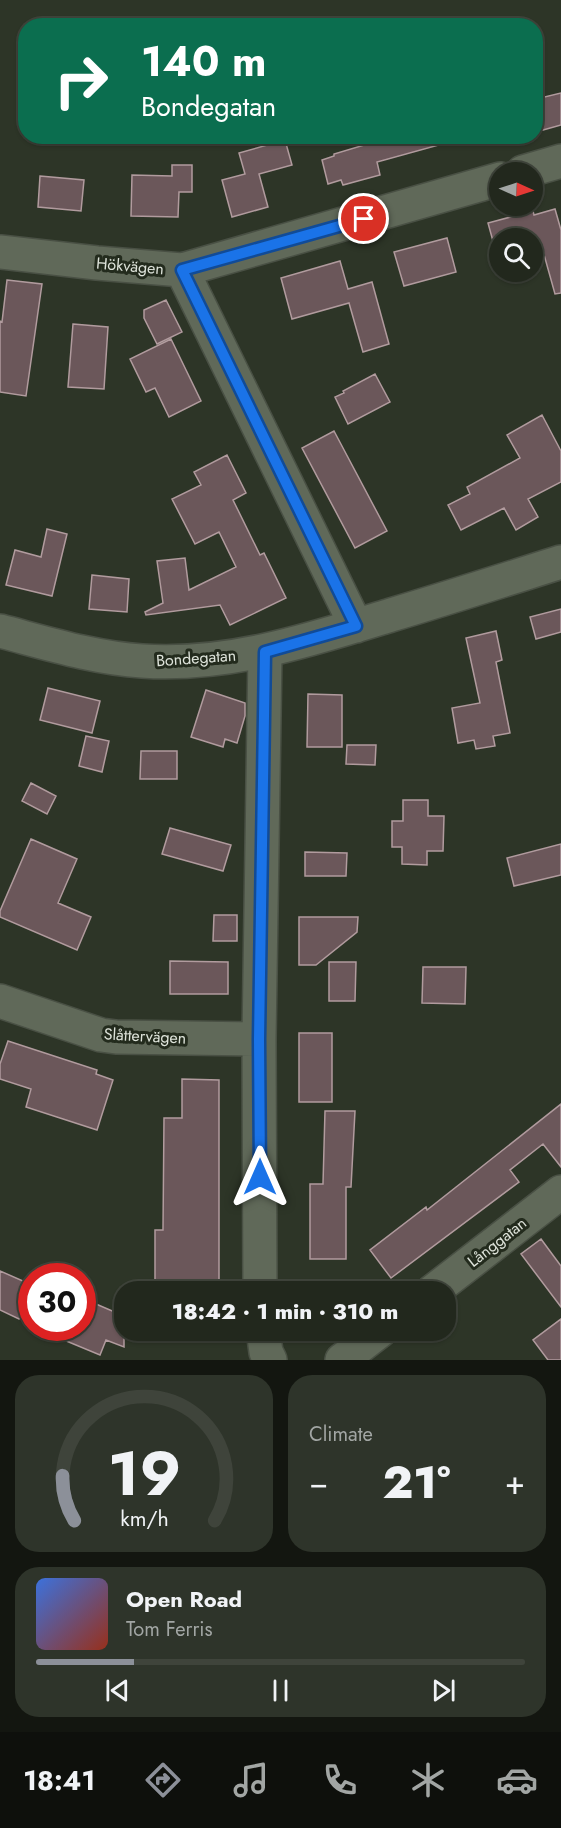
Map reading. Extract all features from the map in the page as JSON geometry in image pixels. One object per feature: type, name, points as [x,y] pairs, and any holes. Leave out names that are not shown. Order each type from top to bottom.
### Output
[{"type":"street","points":[[543,166],[561,161]]},
{"type":"street","name":"Hökvägen","points":[[0,252],[97,264],[182,270],[489,182]]},
{"type":"street","points":[[182,270],[356,626]]},
{"type":"street","name":"Bondegatan","points":[[0,631],[78,651],[142,661],[209,660],[265,652],[561,562]]},
{"type":"street","points":[[260,1281],[259,1039],[265,652]]},
{"type":"street","name":"Slåttervägen","points":[[0,1001],[108,1036],[259,1039]]},
{"type":"street","name":"Långgatan","points":[[446,1281],[561,1192]]},
{"type":"street","points":[[264,1341],[270,1360]]},
{"type":"street","points":[[342,1360],[367,1341]]},
{"type":"building","points":[[561,93],[561,125],[543,130],[543,97]]},
{"type":"building","points":[[271,144],[286,144],[292,165],[259,174],[268,207],[232,217],[222,180],[245,174],[239,153]]},
{"type":"building","points":[[368,144],[442,144],[377,162],[380,175],[343,185],[341,180],[328,184],[322,160]]},
{"type":"building","points":[[172,165],[192,165],[192,192],[179,192],[178,217],[131,216],[132,175],[172,176]]},
{"type":"building","points":[[40,176],[84,180],[81,211],[38,207]]},
{"type":"building","points":[[555,209],[561,230],[561,293],[555,294],[543,251],[543,228],[489,228],[488,223],[514,216],[543,216],[543,212]]},
{"type":"building","points":[[447,238],[456,272],[404,286],[394,252]]},
{"type":"building","points":[[340,261],[348,289],[372,282],[389,344],[363,352],[349,303],[292,319],[281,278]]},
{"type":"building","points":[[7,280],[42,284],[26,396],[0,392],[0,321],[2,322]]},
{"type":"building","points":[[166,300],[182,332],[157,344],[144,318],[144,310]]},
{"type":"building","points":[[73,324],[108,327],[104,389],[68,387]]},
{"type":"building","points":[[171,339],[201,401],[169,417],[155,388],[146,392],[130,359]]},
{"type":"building","points":[[375,374],[390,402],[348,424],[335,397]]},
{"type":"building","points":[[542,415],[561,451],[561,482],[528,499],[538,517],[516,530],[504,508],[461,530],[448,505],[470,494],[467,487],[520,458],[507,435]]},
{"type":"building","points":[[334,431],[387,531],[355,548],[302,448]]},
{"type":"building","points":[[227,455],[246,493],[233,500],[260,555],[264,553],[286,598],[230,625],[220,605],[146,615],[145,612],[163,603],[157,561],[185,558],[189,590],[236,567],[219,532],[195,544],[172,499],[201,485],[194,472]]},
{"type":"building","points":[[47,529],[67,534],[52,596],[6,585],[15,550],[41,557]]},
{"type":"building","points":[[92,575],[129,579],[127,612],[89,609]]},
{"type":"building","points":[[561,609],[561,632],[536,639],[530,617]]},
{"type":"building","points":[[496,631],[502,660],[496,662],[510,733],[493,736],[495,746],[476,749],[474,740],[458,743],[452,708],[480,703],[466,638]]},
{"type":"building","points":[[48,688],[100,701],[92,733],[40,720]]},
{"type":"building","points":[[206,690],[245,703],[245,716],[237,743],[225,739],[223,747],[191,737]]},
{"type":"building","points":[[308,694],[342,695],[342,747],[307,747]]},
{"type":"building","points":[[86,736],[109,741],[102,772],[79,766]]},
{"type":"building","points":[[347,745],[376,745],[375,765],[346,764]]},
{"type":"building","points":[[141,751],[177,751],[177,779],[140,779]]},
{"type":"building","points":[[31,783],[56,796],[47,814],[22,801]]},
{"type":"building","points":[[403,800],[428,800],[428,816],[444,816],[443,851],[427,851],[427,865],[402,864],[402,847],[392,847],[392,821],[403,821]]},
{"type":"building","points":[[170,828],[231,845],[223,871],[162,854]]},
{"type":"building","points":[[31,839],[77,859],[58,903],[91,917],[77,950],[0,917],[0,911]]},
{"type":"building","points":[[561,844],[561,875],[514,886],[507,858]]},
{"type":"building","points":[[305,852],[347,853],[346,876],[305,876]]},
{"type":"building","points":[[214,915],[237,915],[237,941],[213,941]]},
{"type":"building","points":[[299,917],[358,917],[357,932],[316,965],[299,965]]},
{"type":"building","points":[[170,961],[228,962],[228,994],[170,994]]},
{"type":"building","points":[[329,962],[356,962],[355,1001],[329,1001]]},
{"type":"building","points":[[423,967],[466,967],[465,1004],[422,1003]]},
{"type":"building","points":[[299,1033],[332,1033],[332,1102],[299,1102]]},
{"type":"building","points":[[8,1041],[97,1070],[96,1074],[113,1080],[97,1130],[26,1107],[31,1089],[0,1079],[0,1064]]},
{"type":"building","points":[[182,1079],[219,1080],[219,1281],[155,1281],[155,1230],[163,1230],[164,1118],[182,1118]]},
{"type":"building","points":[[561,1104],[561,1167],[543,1144],[510,1170],[519,1182],[391,1278],[370,1250],[426,1207],[427,1210]]},
{"type":"building","points":[[325,1111],[355,1111],[351,1187],[346,1187],[346,1259],[310,1259],[310,1184],[323,1184]]},
{"type":"building","points":[[541,1239],[561,1266],[561,1307],[521,1254]]},
{"type":"building","points":[[0,1271],[18,1279],[18,1319],[0,1310]]},
{"type":"building","points":[[96,1304],[114,1312],[114,1341],[124,1341],[124,1347],[106,1340],[100,1355],[66,1341],[96,1341]]},
{"type":"building","points":[[561,1319],[561,1360],[548,1360],[533,1340]]},
{"type":"route","points":[[260,1177],[259,1039],[265,652],[356,626],[182,270],[364,219]]}]
